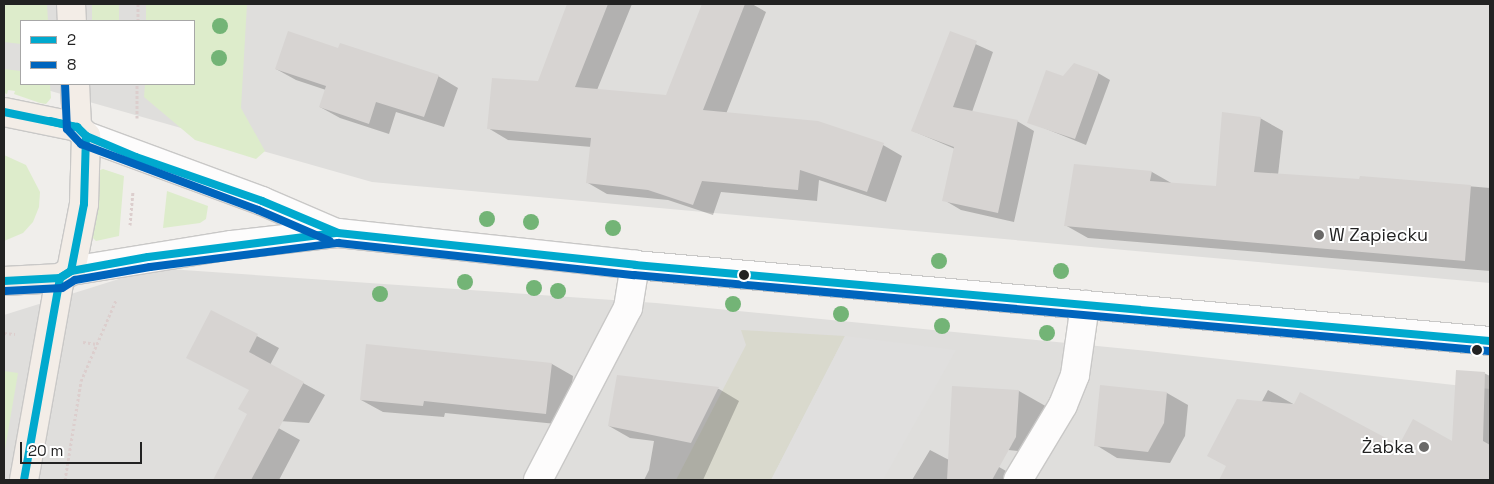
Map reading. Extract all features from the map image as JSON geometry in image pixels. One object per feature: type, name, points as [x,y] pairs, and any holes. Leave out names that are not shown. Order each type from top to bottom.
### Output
[{"type":"main road","points":[[71,4],[72,20]]},
{"type":"main road","points":[[24,480],[66,275],[84,204],[81,131],[75,85]]},
{"type":"main road","points":[[4,112],[81,131]]},
{"type":"main road","points":[[4,281],[66,275]]},
{"type":"street","points":[[81,131],[262,201],[338,233]]},
{"type":"street","points":[[66,275],[232,245],[338,233],[635,265],[1490,342]]},
{"type":"street","points":[[538,480],[628,308],[635,265]]},
{"type":"street","points":[[1018,480],[1063,405],[1075,375],[1085,305]]},
{"type":"path","points":[[138,4],[138,20]]},
{"type":"path","points":[[65,480],[72,431]]},
{"type":"shaded area","points":[[4,4],[1490,4],[1490,283],[372,182],[30,85],[195,85],[195,20],[20,20],[20,82],[4,77]]},
{"type":"shaded area","points":[[154,268],[656,303],[1148,351],[1490,389],[1490,480],[4,480],[4,315]]},
{"type":"shaded area","points":[[741,330],[845,336],[771,480],[676,480],[746,345]]},
{"type":"shaded area","points":[[845,336],[956,350],[883,480],[771,480]]},
{"type":"green space","points":[[4,4],[47,4],[48,20],[20,20],[20,44],[4,42]]},
{"type":"green space","points":[[92,4],[119,4],[119,20],[92,20]]},
{"type":"green space","points":[[146,4],[247,4],[241,108],[265,151],[256,159],[195,140],[144,97],[145,85],[195,85],[195,20],[146,20]]},
{"type":"green space","points":[[4,69],[20,71],[20,85],[50,85],[51,98],[46,104],[14,94],[15,91],[8,90],[7,94],[4,93]]},
{"type":"green space","points":[[4,155],[26,165],[40,192],[39,207],[33,222],[23,233],[4,241]]},
{"type":"green space","points":[[103,169],[124,176],[119,236],[96,241],[91,236],[98,209],[97,171]]},
{"type":"green space","points":[[167,191],[208,206],[206,219],[200,223],[163,228]]},
{"type":"green space","points":[[4,371],[18,373],[4,455]]},
{"type":"building","points":[[567,4],[608,4],[575,87],[666,95],[702,4],[745,4],[703,110],[818,121],[884,143],[867,192],[800,170],[798,190],[702,181],[693,205],[648,190],[586,183],[591,138],[487,129],[492,78],[538,81]]},
{"type":"building","points":[[288,31],[338,48],[340,43],[439,75],[424,117],[376,102],[369,124],[319,107],[326,86],[275,69]]},
{"type":"building","points":[[950,31],[977,41],[953,107],[1018,120],[998,213],[942,201],[954,147],[911,131]]},
{"type":"building","points":[[1074,63],[1099,72],[1075,139],[1027,123],[1046,70],[1063,76]]},
{"type":"building","points":[[1222,112],[1261,117],[1254,172],[1359,179],[1360,176],[1471,185],[1465,261],[1064,226],[1074,164],[1152,171],[1150,181],[1216,186]]},
{"type":"building","points":[[211,310],[258,334],[249,352],[304,382],[251,480],[213,480],[247,414],[238,409],[249,390],[186,358]]},
{"type":"building","points":[[366,344],[552,363],[546,414],[424,401],[423,406],[360,400]]},
{"type":"building","points":[[1456,370],[1485,372],[1483,441],[1490,445],[1490,480],[1219,480],[1226,466],[1207,456],[1237,399],[1294,404],[1300,392],[1399,445],[1413,419],[1452,441]]},
{"type":"building","points":[[617,375],[719,387],[691,443],[608,426]]},
{"type":"building","points":[[1100,385],[1167,392],[1164,423],[1148,452],[1094,446]]},
{"type":"building","points":[[952,386],[1019,390],[1016,437],[992,480],[947,480]]},
{"type":"transit line","name":"8","points":[[65,85],[67,129],[81,144],[258,210],[330,241]]},
{"type":"transit line","name":"2","points":[[4,112],[77,127],[86,136],[136,157],[262,201],[338,233],[635,265],[1490,341]]},
{"type":"transit line","name":"2","points":[[50,121],[77,127],[86,136],[84,204],[71,271],[60,278]]},
{"type":"transit line","name":"2","points":[[4,281],[60,278],[71,271],[148,257],[335,233]]},
{"type":"transit line","name":"8","points":[[5,291],[62,288],[75,280],[150,267],[338,243],[634,275],[1489,351]]},
{"type":"transit line","name":"2","points":[[24,480],[60,278]]},
{"type":"place","name":"W Zapiecku","points":[[1319,235]]},
{"type":"place","name":"Żabka","points":[[1424,447]]}]
